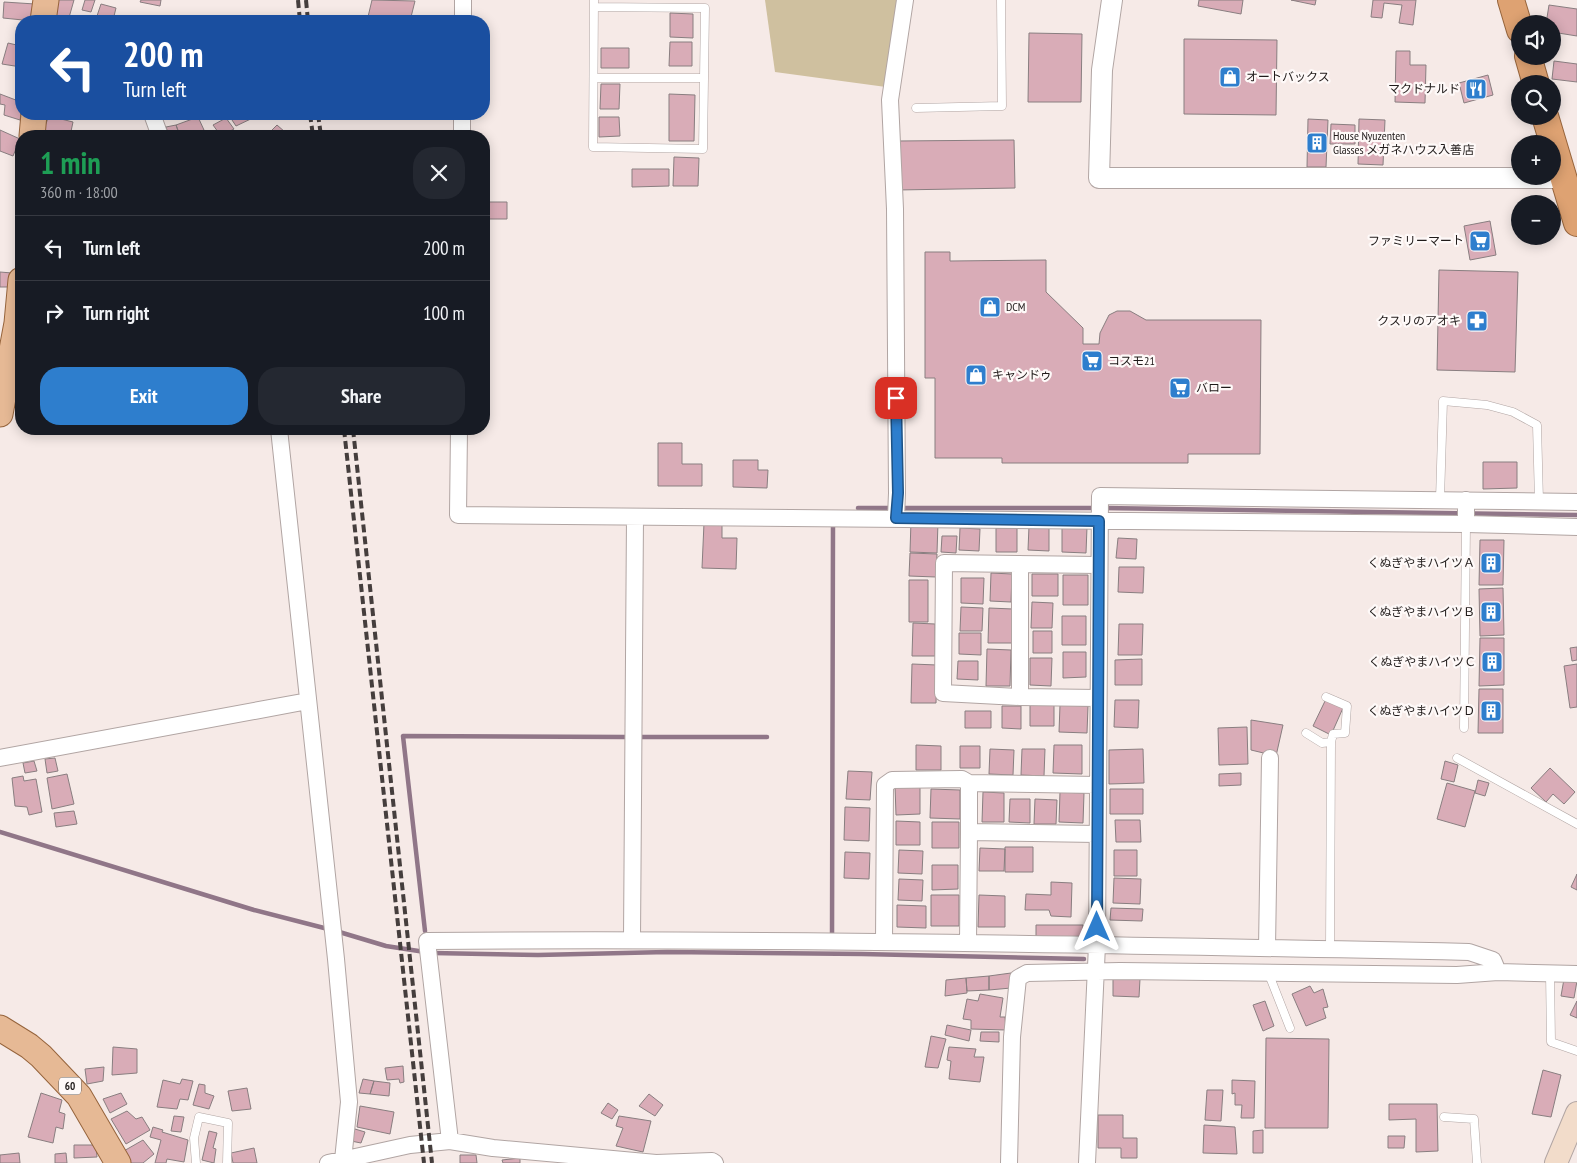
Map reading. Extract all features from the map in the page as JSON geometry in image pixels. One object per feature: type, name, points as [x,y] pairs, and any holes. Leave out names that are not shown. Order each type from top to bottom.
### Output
[{"type":"highway","points":[[1511,0],[1516,15]]},
{"type":"highway","points":[[1548,125],[1566,177],[1577,222]]},
{"type":"main road","points":[[44,15],[46,0]]},
{"type":"main road","points":[[0,414],[14,319]]},
{"type":"main road","name":"60","points":[[0,1028],[41,1056],[79,1096],[118,1163]]},
{"type":"main road","points":[[1556,1163],[1577,1113]]},
{"type":"street","points":[[462,15],[463,0]]},
{"type":"street","points":[[896,518],[898,493],[894,209],[890,100],[906,0]]},
{"type":"street","points":[[1112,0],[1102,70],[1099,178],[1566,177]]},
{"type":"street","points":[[281,435],[336,959],[349,1102],[336,1161],[410,1145],[450,1141],[493,1156],[656,1162],[712,1161],[715,1163]]},
{"type":"street","points":[[459,435],[458,514],[1466,524],[1577,527]]},
{"type":"street","points":[[1087,1163],[1097,945],[1100,496],[1577,502]]},
{"type":"street","points":[[1466,500],[1466,524]]},
{"type":"street","points":[[632,939],[635,516]]},
{"type":"street","points":[[1098,698],[1020,697],[943,693],[943,683],[944,563],[1099,565]]},
{"type":"street","points":[[1020,564],[1020,697]]},
{"type":"street","points":[[0,758],[308,701]]},
{"type":"street","points":[[1267,948],[1270,758]]},
{"type":"street","points":[[884,942],[885,785],[892,780],[954,779],[962,779],[969,783],[1098,785]]},
{"type":"street","points":[[968,943],[969,783]]},
{"type":"street","points":[[970,832],[1097,834]]},
{"type":"street","points":[[450,1141],[427,941],[632,939],[1469,952],[1493,960],[1498,972]]},
{"type":"street","points":[[1009,1163],[1012,1037],[1018,978],[1027,973],[1268,972],[1457,975],[1498,972],[1577,974]]},
{"type":"lane","points":[[916,108],[1002,106],[1001,0]]},
{"type":"lane","points":[[594,4],[705,8],[704,78],[703,149],[593,147],[594,4]]},
{"type":"lane","points":[[594,78],[704,78]]},
{"type":"lane","points":[[1440,499],[1443,401],[1487,405],[1513,412],[1537,425],[1539,501]]},
{"type":"lane","points":[[1464,728],[1466,524]]},
{"type":"lane","points":[[1326,697],[1347,706],[1345,733],[1333,734],[1331,742],[1330,949]]},
{"type":"lane","points":[[1306,733],[1322,743],[1331,742]]},
{"type":"lane","points":[[1457,758],[1577,824]]},
{"type":"lane","points":[[1268,972],[1290,1028]]},
{"type":"lane","points":[[1550,974],[1550,1042],[1577,1050]]},
{"type":"lane","points":[[196,1163],[194,1138],[200,1117],[228,1123],[227,1163]]},
{"type":"lane","points":[[1444,1117],[1474,1119],[1477,1163]]},
{"type":"shaded area","points":[[765,0],[900,0],[886,87],[775,72]]},
{"type":"building","points":[[57,0],[74,0],[70,15],[52,15]]},
{"type":"building","points":[[85,0],[95,0],[91,12],[82,10]]},
{"type":"building","points":[[141,0],[161,0],[160,6],[140,2]]},
{"type":"building","points":[[372,0],[415,1],[412,15],[368,15]]},
{"type":"building","points":[[1199,0],[1243,0],[1241,14],[1198,6]]},
{"type":"building","points":[[1291,0],[1316,0],[1315,5]]},
{"type":"building","points":[[1373,0],[1416,0],[1413,25],[1399,23],[1402,5],[1384,3],[1382,18],[1371,17]]},
{"type":"building","points":[[4,2],[35,4],[34,15],[15,15],[15,19],[3,18]]},
{"type":"building","points":[[101,4],[116,8],[114,15],[97,15]]},
{"type":"building","points":[[1549,5],[1577,9],[1577,36],[1561,33],[1561,15],[1547,15]]},
{"type":"building","points":[[670,13],[693,14],[693,38],[670,37]]},
{"type":"building","points":[[1029,33],[1082,34],[1081,102],[1028,102]]},
{"type":"building","name":"オートバックス","points":[[1184,39],[1277,40],[1276,115],[1184,114]]},
{"type":"building","points":[[670,42],[692,42],[692,66],[669,66]]},
{"type":"building","points":[[8,43],[15,45],[15,66],[2,64]]},
{"type":"building","points":[[601,48],[629,48],[629,68],[601,68]]},
{"type":"building","points":[[1396,51],[1410,51],[1410,65],[1426,65],[1425,103],[1395,102]]},
{"type":"building","points":[[1561,62],[1577,64],[1577,82],[1561,80],[1561,75],[1552,75],[1554,65],[1561,65]]},
{"type":"building","name":"マクドナルド","points":[[1488,75],[1493,95],[1464,103],[1459,83]]},
{"type":"building","points":[[601,84],[620,84],[619,109],[600,109]]},
{"type":"building","points":[[0,94],[15,100],[15,118],[4,115],[5,105],[0,104]]},
{"type":"building","points":[[669,94],[695,95],[694,141],[669,141]]},
{"type":"building","points":[[599,117],[619,117],[620,136],[599,137]]},
{"type":"building","name":"House Nyuzenten Glasses メガネハウス入善店","points":[[1308,119],[1328,120],[1326,167],[1307,167]]},
{"type":"building","points":[[1359,119],[1385,120],[1383,165],[1358,164]]},
{"type":"building","points":[[47,120],[73,122],[71,130],[43,130]]},
{"type":"building","points":[[190,120],[199,120],[204,130],[178,130],[176,125]]},
{"type":"building","points":[[222,120],[227,120],[234,129],[217,130],[213,125]]},
{"type":"building","points":[[232,120],[249,120],[236,126]]},
{"type":"building","points":[[1331,124],[1355,125],[1355,144],[1330,144]]},
{"type":"building","points":[[176,125],[178,130],[167,130],[166,127]]},
{"type":"building","points":[[277,125],[283,130],[272,130]]},
{"type":"building","points":[[0,130],[15,137],[15,151],[13,156],[0,151]]},
{"type":"building","points":[[1014,140],[1015,188],[897,190],[897,141]]},
{"type":"building","points":[[674,157],[699,158],[698,186],[673,186]]},
{"type":"building","points":[[632,169],[669,169],[669,186],[632,187]]},
{"type":"building","points":[[490,202],[507,202],[507,219],[490,219]]},
{"type":"building","name":"ファミリーマート","points":[[1490,221],[1496,255],[1470,260],[1464,226]]},
{"type":"building","name":"コスモ21","points":[[925,252],[950,252],[950,261],[1046,260],[1046,292],[1083,328],[1083,344],[1099,344],[1100,333],[1109,315],[1117,311],[1130,311],[1146,320],[1261,320],[1260,454],[1188,454],[1188,463],[1002,463],[1002,458],[935,458],[935,378],[925,378]]},
{"type":"building","name":"クスリのアオキ","points":[[1439,270],[1518,272],[1515,372],[1437,370]]},
{"type":"building","points":[[0,272],[12,273],[11,287],[0,287]]},
{"type":"building","points":[[15,389],[15,407],[10,407]]},
{"type":"building","points":[[658,443],[682,443],[682,464],[702,464],[702,486],[658,486]]},
{"type":"building","points":[[733,460],[758,460],[758,470],[768,470],[767,488],[733,487]]},
{"type":"building","points":[[1483,462],[1517,462],[1517,488],[1483,489]]},
{"type":"building","points":[[911,521],[938,522],[937,553],[910,552]]},
{"type":"building","points":[[704,523],[722,523],[722,538],[737,538],[736,569],[702,568]]},
{"type":"building","points":[[1029,526],[1049,526],[1049,551],[1028,550]]},
{"type":"building","points":[[1062,526],[1087,527],[1086,553],[1062,552]]},
{"type":"building","points":[[960,528],[980,529],[979,551],[959,550]]},
{"type":"building","points":[[996,528],[1017,528],[1017,552],[996,552]]},
{"type":"building","points":[[942,536],[957,536],[956,553],[941,552]]},
{"type":"building","points":[[1118,538],[1137,539],[1136,559],[1116,558]]},
{"type":"building","name":"くぬぎやまハイツＡ","points":[[1480,540],[1504,540],[1503,585],[1479,585]]},
{"type":"building","points":[[910,553],[937,554],[936,577],[909,576]]},
{"type":"building","points":[[1119,567],[1144,567],[1143,593],[1118,592]]},
{"type":"building","points":[[991,573],[1012,574],[1011,602],[990,601]]},
{"type":"building","points":[[1032,574],[1058,574],[1058,596],[1032,596]]},
{"type":"building","points":[[1063,575],[1088,575],[1088,605],[1063,605]]},
{"type":"building","points":[[961,578],[984,578],[983,604],[961,603]]},
{"type":"building","points":[[909,580],[928,580],[928,622],[909,622]]},
{"type":"building","name":"くぬぎやまハイツＢ","points":[[1503,588],[1504,635],[1480,636],[1479,589]]},
{"type":"building","points":[[1032,602],[1053,603],[1052,628],[1031,628]]},
{"type":"building","points":[[961,607],[983,608],[982,631],[960,631]]},
{"type":"building","points":[[989,608],[1013,609],[1012,643],[988,643]]},
{"type":"building","points":[[1062,616],[1086,616],[1086,645],[1062,645]]},
{"type":"building","points":[[913,623],[935,624],[935,656],[912,656]]},
{"type":"building","points":[[1119,624],[1143,624],[1142,655],[1118,655]]},
{"type":"building","points":[[1033,631],[1052,631],[1052,653],[1033,653]]},
{"type":"building","points":[[959,633],[981,633],[981,655],[959,654]]},
{"type":"building","name":"くぬぎやまハイツＣ","points":[[1480,638],[1504,638],[1504,685],[1479,686]]},
{"type":"building","points":[[1577,647],[1577,660],[1572,661],[1570,648]]},
{"type":"building","points":[[987,649],[1011,650],[1010,686],[986,686]]},
{"type":"building","points":[[1063,652],[1086,652],[1086,677],[1063,678]]},
{"type":"building","points":[[1030,658],[1052,658],[1051,686],[1030,685]]},
{"type":"building","points":[[1142,659],[1142,685],[1115,685],[1115,660]]},
{"type":"building","points":[[958,661],[978,661],[978,680],[957,679]]},
{"type":"building","points":[[912,664],[937,665],[936,703],[911,703]]},
{"type":"building","points":[[1577,664],[1577,707],[1570,708],[1564,666]]},
{"type":"building","name":"くぬぎやまハイツＤ","points":[[1479,689],[1503,689],[1503,733],[1478,733]]},
{"type":"building","points":[[1326,699],[1343,708],[1331,735],[1313,726]]},
{"type":"building","points":[[1115,700],[1139,700],[1138,728],[1114,727]]},
{"type":"building","points":[[1030,704],[1054,705],[1054,726],[1030,726]]},
{"type":"building","points":[[1060,705],[1088,706],[1087,733],[1059,732]]},
{"type":"building","points":[[1002,706],[1021,706],[1021,729],[1002,728]]},
{"type":"building","points":[[965,711],[991,711],[991,728],[965,728]]},
{"type":"building","points":[[1251,720],[1283,725],[1276,756],[1251,750]]},
{"type":"building","points":[[1247,727],[1248,764],[1219,765],[1218,728]]},
{"type":"building","points":[[916,745],[941,746],[941,770],[916,770]]},
{"type":"building","points":[[1054,745],[1082,745],[1082,774],[1053,773]]},
{"type":"building","points":[[960,746],[980,746],[980,768],[960,768]]},
{"type":"building","points":[[990,749],[1014,750],[1013,775],[989,774]]},
{"type":"building","points":[[1022,749],[1045,749],[1044,776],[1021,775]]},
{"type":"building","points":[[1143,749],[1144,783],[1109,784],[1109,750]]},
{"type":"building","points":[[55,758],[58,771],[47,773],[45,759]]},
{"type":"building","points":[[34,761],[37,771],[25,773],[23,763]]},
{"type":"building","points":[[1445,761],[1458,765],[1454,782],[1441,779]]},
{"type":"building","points":[[1550,768],[1575,792],[1564,804],[1553,794],[1546,802],[1531,788]]},
{"type":"building","points":[[848,771],[872,772],[870,800],[846,799]]},
{"type":"building","points":[[1241,773],[1241,785],[1219,786],[1219,774]]},
{"type":"building","points":[[67,774],[74,804],[52,809],[47,778]]},
{"type":"building","points":[[23,776],[24,781],[36,779],[42,812],[29,815],[27,807],[15,806],[12,778]]},
{"type":"building","points":[[1478,780],[1489,783],[1485,796],[1475,793]]},
{"type":"building","points":[[1447,783],[1475,791],[1465,827],[1437,819]]},
{"type":"building","points":[[920,785],[920,814],[896,815],[895,786]]},
{"type":"building","points":[[931,789],[960,790],[960,819],[930,818]]},
{"type":"building","points":[[1110,789],[1143,789],[1143,814],[1110,814]]},
{"type":"building","points":[[983,792],[1004,793],[1004,822],[982,822]]},
{"type":"building","points":[[1060,792],[1084,793],[1083,823],[1059,822]]},
{"type":"building","points":[[1010,799],[1030,799],[1030,823],[1009,822]]},
{"type":"building","points":[[1035,799],[1057,800],[1056,824],[1034,824]]},
{"type":"building","points":[[845,807],[870,808],[869,841],[844,840]]},
{"type":"building","points":[[74,811],[77,824],[56,827],[54,813]]},
{"type":"building","points":[[1115,820],[1140,820],[1141,842],[1116,842]]},
{"type":"building","points":[[896,821],[920,822],[920,845],[896,845]]},
{"type":"building","points":[[932,822],[959,822],[959,848],[932,848]]},
{"type":"building","points":[[1005,847],[1033,847],[1033,872],[1005,872]]},
{"type":"building","points":[[980,848],[1005,849],[1004,871],[979,871]]},
{"type":"building","points":[[899,850],[923,851],[922,874],[898,873]]},
{"type":"building","points":[[1114,850],[1137,850],[1137,876],[1114,876]]},
{"type":"building","points":[[845,852],[870,853],[869,879],[844,878]]},
{"type":"building","points":[[932,865],[958,865],[958,889],[932,890]]},
{"type":"building","points":[[1577,874],[1577,890],[1571,887]]},
{"type":"building","points":[[1114,878],[1141,879],[1140,904],[1113,903]]},
{"type":"building","points":[[899,879],[923,880],[922,901],[898,900]]},
{"type":"building","points":[[1051,882],[1072,883],[1071,917],[1051,916],[1049,910],[1025,910],[1026,894],[1051,895]]},
{"type":"building","points":[[931,895],[959,895],[959,926],[931,926]]},
{"type":"building","points":[[979,895],[1005,896],[1005,927],[978,927]]},
{"type":"building","points":[[897,905],[926,906],[926,928],[897,927]]},
{"type":"building","points":[[1111,908],[1143,909],[1142,921],[1110,920]]},
{"type":"building","points":[[1036,925],[1083,925],[1083,939],[1036,939]]},
{"type":"building","points":[[1011,973],[1011,988],[989,990],[989,976]]},
{"type":"building","points":[[989,976],[989,990],[967,991],[966,978]]},
{"type":"building","points":[[966,978],[967,993],[945,996],[946,980]]},
{"type":"building","points":[[1113,979],[1140,979],[1139,997],[1113,996]]},
{"type":"building","points":[[1564,979],[1577,981],[1574,998],[1561,996]]},
{"type":"building","points":[[1310,986],[1314,993],[1323,989],[1328,1007],[1323,1008],[1326,1018],[1306,1026],[1292,994]]},
{"type":"building","points":[[980,994],[1003,998],[1000,1017],[1005,1017],[1006,1030],[971,1029],[971,1020],[963,1019],[967,999],[978,1001]]},
{"type":"building","points":[[1265,1001],[1274,1026],[1263,1031],[1253,1005]]},
{"type":"building","points":[[1577,1001],[1577,1018],[1570,1015]]},
{"type":"building","points":[[947,1025],[971,1030],[969,1041],[945,1035]]},
{"type":"building","points":[[981,1032],[999,1032],[999,1042],[980,1041]]},
{"type":"building","points":[[931,1036],[946,1039],[938,1068],[925,1067]]},
{"type":"building","points":[[1266,1038],[1329,1039],[1328,1128],[1265,1128]]},
{"type":"building","points":[[113,1047],[137,1049],[137,1073],[112,1075]]},
{"type":"building","points":[[949,1047],[976,1049],[974,1057],[984,1057],[980,1082],[949,1079],[951,1061],[947,1060]]},
{"type":"building","points":[[403,1066],[404,1082],[400,1083],[399,1079],[387,1080],[385,1068]]},
{"type":"building","points":[[104,1067],[103,1081],[87,1084],[85,1069]]},
{"type":"building","points":[[1543,1070],[1561,1075],[1551,1117],[1532,1114]]},
{"type":"building","points":[[182,1079],[193,1081],[188,1100],[180,1099],[177,1109],[157,1107],[163,1080],[180,1084]]},
{"type":"building","points":[[363,1079],[374,1081],[370,1094],[359,1093]]},
{"type":"building","points":[[1232,1080],[1255,1081],[1254,1118],[1241,1118],[1242,1105],[1235,1105],[1235,1093],[1232,1094]]},
{"type":"building","points":[[374,1081],[390,1083],[389,1096],[370,1094]]},
{"type":"building","points":[[199,1084],[205,1085],[205,1093],[214,1096],[209,1109],[193,1105]]},
{"type":"building","points":[[247,1088],[251,1109],[232,1111],[228,1091]]},
{"type":"building","points":[[1207,1090],[1223,1090],[1221,1121],[1205,1120]]},
{"type":"building","points":[[41,1093],[62,1100],[59,1112],[65,1114],[63,1129],[56,1127],[53,1143],[28,1137]]},
{"type":"building","points":[[121,1093],[127,1104],[110,1113],[103,1099]]},
{"type":"building","points":[[649,1094],[663,1105],[655,1116],[639,1106]]},
{"type":"building","points":[[608,1103],[618,1110],[612,1119],[601,1113]]},
{"type":"building","points":[[1389,1104],[1437,1104],[1438,1151],[1416,1152],[1416,1119],[1389,1120]]},
{"type":"building","points":[[360,1106],[394,1112],[390,1134],[357,1127]]},
{"type":"building","points":[[127,1111],[136,1119],[142,1117],[150,1130],[126,1144],[111,1119]]},
{"type":"building","points":[[1098,1115],[1123,1115],[1123,1138],[1137,1138],[1137,1158],[1121,1158],[1121,1148],[1098,1148]]},
{"type":"building","points":[[174,1116],[184,1117],[181,1132],[171,1131]]},
{"type":"building","points":[[619,1116],[651,1121],[643,1152],[616,1146],[623,1128],[616,1126]]},
{"type":"building","points":[[1204,1125],[1235,1127],[1237,1154],[1203,1153]]},
{"type":"building","points":[[153,1127],[163,1130],[162,1132],[188,1140],[184,1162],[167,1159],[166,1163],[155,1163],[161,1140],[150,1137]]},
{"type":"building","points":[[355,1129],[365,1132],[361,1143],[351,1141]]},
{"type":"building","points":[[1263,1130],[1263,1153],[1253,1153],[1253,1131]]},
{"type":"building","points":[[209,1131],[217,1133],[213,1148],[216,1149],[214,1163],[202,1160]]},
{"type":"building","points":[[1388,1136],[1405,1136],[1404,1148],[1388,1148]]},
{"type":"building","points":[[143,1140],[154,1154],[143,1163],[131,1163],[122,1152]]},
{"type":"building","points":[[74,1145],[96,1145],[97,1157],[74,1158]]},
{"type":"building","points":[[254,1148],[257,1163],[233,1163],[231,1153]]},
{"type":"building","points":[[19,1153],[20,1163],[0,1163],[0,1155]]},
{"type":"building","points":[[66,1153],[67,1163],[55,1163],[55,1154]]},
{"type":"building","points":[[460,1155],[476,1155],[477,1163],[460,1163]]},
{"type":"building","points":[[520,1158],[520,1163],[503,1163],[502,1160]]},
{"type":"waterway","points":[[858,508],[1096,508]]},
{"type":"waterway","points":[[1103,508],[1577,515]]},
{"type":"waterway","points":[[832,939],[833,523]]},
{"type":"waterway","points":[[425,931],[403,736],[767,737]]},
{"type":"waterway","points":[[0,832],[254,910],[328,929]]},
{"type":"waterway","points":[[336,931],[386,946],[425,952]]},
{"type":"waterway","points":[[433,953],[538,955],[667,952],[1084,959]]},
{"type":"railway","points":[[298,0],[299,15]]},
{"type":"railway","points":[[306,0],[307,15]]},
{"type":"railway","points":[[311,120],[312,130]]},
{"type":"railway","points":[[319,120],[320,130]]},
{"type":"railway","points":[[345,435],[424,1163]]},
{"type":"railway","points":[[354,435],[432,1163]]},
{"type":"place","name":"オートバックス","points":[[1230,77]]},
{"type":"place","name":"マクドナルド","points":[[1476,89]]},
{"type":"place","name":"House Nyuzenten Glasses メガネハウス入善店","points":[[1317,143]]},
{"type":"place","name":"ファミリーマート","points":[[1480,241]]},
{"type":"place","name":"DCM","points":[[990,307]]},
{"type":"place","name":"クスリのアオキ","points":[[1477,321]]},
{"type":"place","name":"コスモ21","points":[[1092,361]]},
{"type":"place","name":"キャンドゥ","points":[[976,375]]},
{"type":"place","name":"バロー","points":[[1180,388]]},
{"type":"place","name":"くぬぎやまハイツＡ","points":[[1491,563]]},
{"type":"place","name":"くぬぎやまハイツＢ","points":[[1491,612]]},
{"type":"place","name":"くぬぎやまハイツＣ","points":[[1492,662]]},
{"type":"place","name":"くぬぎやまハイツＤ","points":[[1491,711]]},
{"type":"route","points":[[896,398],[898,493],[896,518],[1099,521],[1097,927]]}]
